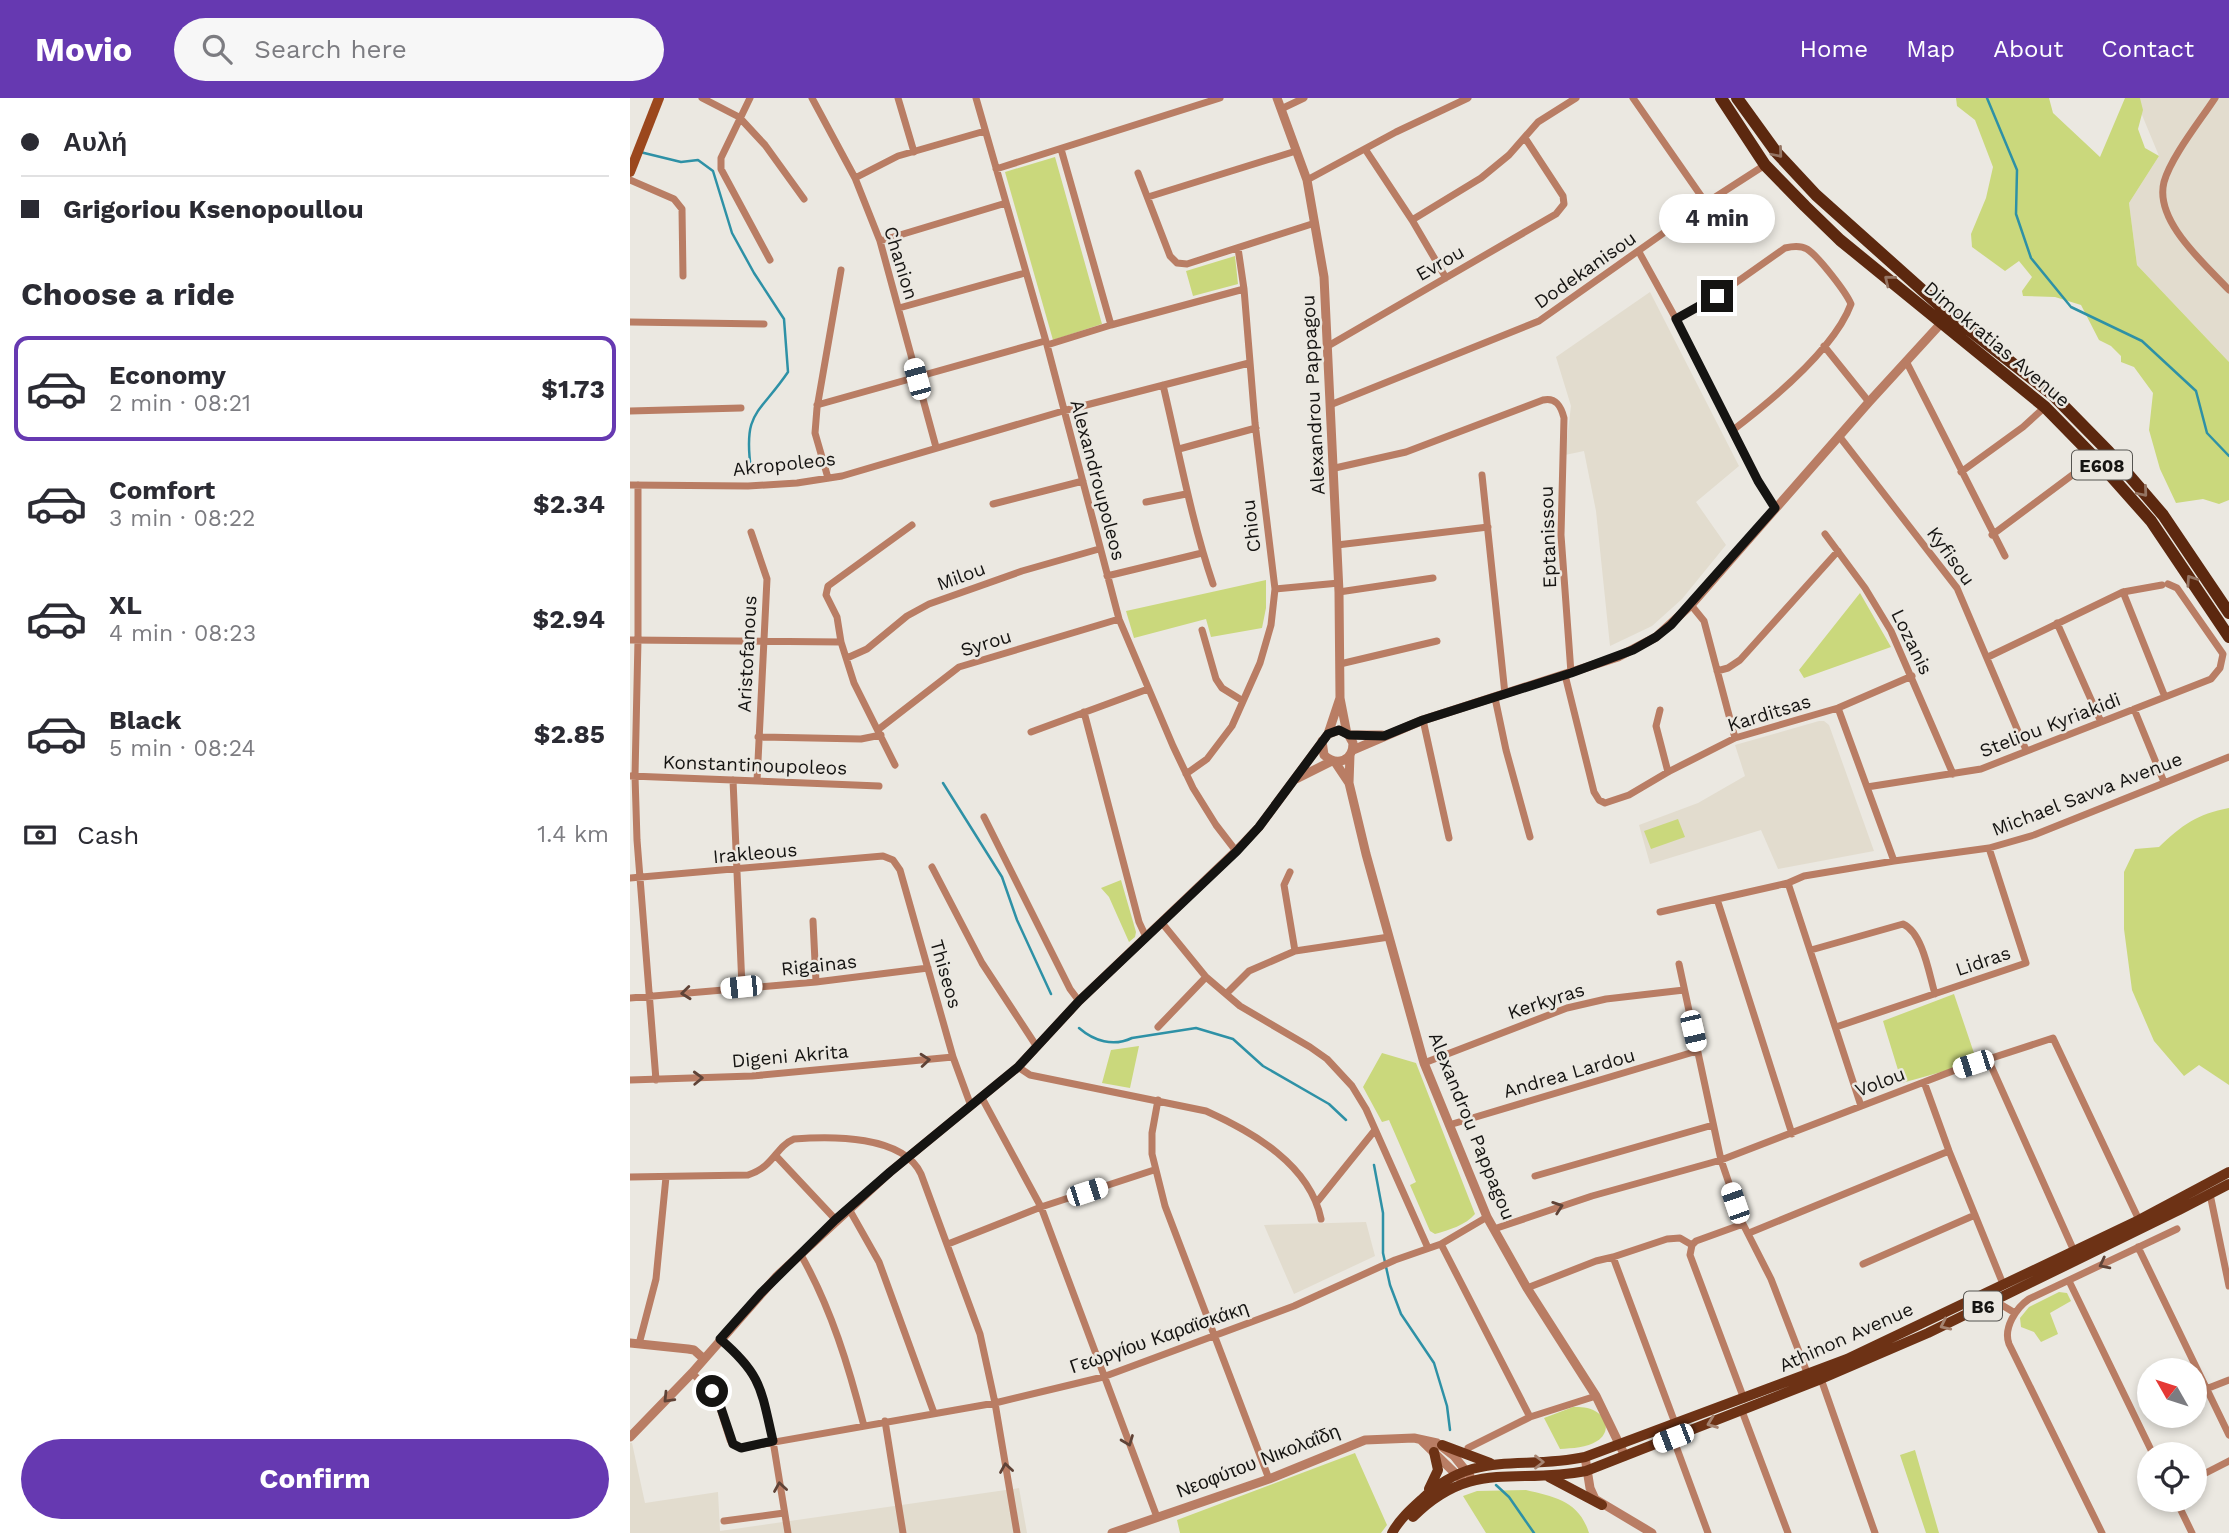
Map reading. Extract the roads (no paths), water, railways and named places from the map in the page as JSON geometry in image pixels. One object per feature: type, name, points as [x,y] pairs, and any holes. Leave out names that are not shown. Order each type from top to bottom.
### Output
[{"type":"highway","name":"Dimokratias Avenue","points":[[1721,98],[1765,165],[1840,240],[2053,395],[2108,451],[2163,515],[2229,613]]},
{"type":"highway","name":"Dimokratias Avenue","points":[[1737,98],[1776,152],[1815,195],[1946,319],[2045,407],[2095,458],[2151,521],[2229,637]]},
{"type":"main road","points":[[632,168],[659,98]]},
{"type":"main road","name":"Athinon Avenue","points":[[1465,1476],[1547,1477],[1586,1471],[1821,1380],[1995,1301],[2229,1172]]},
{"type":"main road","name":"Athinon Avenue","points":[[1465,1476],[1492,1464],[1551,1462],[1585,1457],[1808,1375],[2074,1251],[2210,1195],[2229,1184]]},
{"type":"main road","points":[[1426,1495],[1438,1470],[1438,1448],[1492,1464]]},
{"type":"main road","name":"B6","points":[[1395,1533],[1406,1513],[1426,1495],[1465,1476]]},
{"type":"main road","name":"B6","points":[[1395,1533],[1465,1476]]},
{"type":"main road","points":[[1547,1477],[1602,1505]]},
{"type":"street","points":[[702,98],[739,117],[765,145],[804,199]]},
{"type":"street","points":[[750,98],[721,158],[721,169],[770,260]]},
{"type":"street","name":"Chanion","points":[[812,98],[855,178],[880,241],[936,447]]},
{"type":"street","points":[[898,98],[914,152]]},
{"type":"street","name":"Alexandroupoleos","points":[[977,98],[1046,343],[1119,619],[1186,774],[1203,805],[1237,851]]},
{"type":"street","points":[[996,169],[1220,98]]},
{"type":"street","name":"Alexandrou Pappagou","points":[[1277,98],[1307,180],[1324,276],[1335,468],[1340,698],[1348,734]]},
{"type":"street","points":[[1281,109],[1304,98]]},
{"type":"street","points":[[1307,180],[1468,98]]},
{"type":"street","points":[[1412,220],[1481,178],[1509,155],[1538,122],[1576,98]]},
{"type":"street","points":[[1633,98],[1706,203]]},
{"type":"street","points":[[2215,98],[2171,167],[2164,181],[2162,194],[2164,209],[2174,226],[2229,290]]},
{"type":"street","points":[[855,178],[898,156],[985,131]]},
{"type":"street","name":"Evrou","points":[[1328,346],[1556,214],[1564,204],[1563,196],[1525,138]]},
{"type":"street","points":[[1061,149],[1111,325]]},
{"type":"street","points":[[1365,149],[1447,278]]},
{"type":"street","points":[[1148,197],[1296,151]]},
{"type":"street","name":"Dodekanisou","points":[[1330,405],[1539,321],[1706,203],[1765,165]]},
{"type":"street","points":[[1138,173],[1170,256],[1177,263],[1186,264],[1315,223]]},
{"type":"street","points":[[630,180],[674,199],[682,209],[683,276]]},
{"type":"street","points":[[880,241],[1006,204]]},
{"type":"street","points":[[1676,319],[1717,296],[1785,248],[1794,245],[1807,249],[1847,294],[1851,304],[1847,316],[1824,346],[1794,379],[1733,430]]},
{"type":"street","name":"Chiou","points":[[1186,774],[1207,760],[1232,726],[1259,663],[1270,629],[1275,589],[1238,248]]},
{"type":"street","points":[[1639,252],[1758,481],[1775,508]]},
{"type":"street","points":[[828,478],[816,433],[817,405],[841,270]]},
{"type":"street","points":[[899,308],[1025,273]]},
{"type":"street","points":[[817,405],[1244,289]]},
{"type":"street","points":[[1295,779],[1333,761],[1343,761],[1352,753],[1384,736],[1423,720],[1618,657],[1656,637],[1690,604],[1946,319]]},
{"type":"street","points":[[630,322],[764,324]]},
{"type":"street","points":[[1824,346],[1869,402]]},
{"type":"street","name":"Akropoleos","points":[[634,485],[748,486],[828,478],[1063,411],[1249,363]]},
{"type":"street","points":[[1907,363],[2005,556]]},
{"type":"street","points":[[1163,385],[1179,449],[1186,494],[1213,584]]},
{"type":"street","name":"Eptanissou","points":[[1335,468],[1406,452],[1543,400],[1555,402],[1561,408],[1561,535],[1568,674],[1594,792],[1601,802]]},
{"type":"street","points":[[1961,472],[2023,428],[2045,407]]},
{"type":"street","points":[[630,411],[741,408]]},
{"type":"street","points":[[1179,449],[1256,428]]},
{"type":"street","name":"Kyfisou","points":[[1839,436],[1957,588],[2026,750]]},
{"type":"street","points":[[1992,535],[2095,458]]},
{"type":"street","points":[[1482,475],[1506,750],[1530,837]]},
{"type":"street","points":[[993,504],[1083,481]]},
{"type":"street","points":[[634,485],[632,776],[656,1080]]},
{"type":"street","points":[[1146,502],[1186,494]]},
{"type":"street","points":[[895,765],[862,701],[841,642],[837,617],[826,595],[828,586],[912,525]]},
{"type":"street","points":[[1337,545],[1488,527]]},
{"type":"street","name":"Aristofanous","points":[[751,532],[767,579],[757,781]]},
{"type":"street","name":"Lozanis","points":[[1825,534],[1879,609],[1912,676],[1953,774]]},
{"type":"street","name":"Milou","points":[[847,658],[867,649],[907,616],[929,604],[1022,571],[1099,549]]},
{"type":"street","points":[[1717,671],[1740,660],[1838,551]]},
{"type":"street","points":[[1107,576],[1202,553]]},
{"type":"street","points":[[1275,589],[1339,588],[1433,578]]},
{"type":"street","name":"Steliou Kyriakidi","points":[[1867,787],[1981,769],[2211,679],[2220,668],[2222,654],[2177,588],[2165,585],[2123,592]]},
{"type":"street","points":[[1988,657],[2123,592],[2165,697]]},
{"type":"street","points":[[1690,604],[1704,621],[1735,738]]},
{"type":"street","name":"Syrou","points":[[880,732],[959,667],[1119,619]]},
{"type":"street","points":[[2057,623],[2101,722]]},
{"type":"street","points":[[1202,630],[1216,680],[1222,688],[1243,701]]},
{"type":"street","points":[[634,640],[841,642]]},
{"type":"street","points":[[1340,664],[1437,641]]},
{"type":"street","name":"Karditsas","points":[[1601,802],[1610,803],[1629,795],[1735,738],[1838,708],[1912,676]]},
{"type":"street","points":[[1031,732],[1148,690]]},
{"type":"street","name":"Alexandrou Pappagou","points":[[630,1437],[692,1373],[761,1293],[835,1220],[908,1156],[1018,1067],[1079,1001],[1237,851],[1259,827],[1325,738],[1340,698]]},
{"type":"street","points":[[1838,708],[1894,861]]},
{"type":"street","points":[[2134,709],[2164,782]]},
{"type":"street","points":[[1660,710],[1656,726],[1668,772]]},
{"type":"street","points":[[1084,712],[1139,922],[1146,937]]},
{"type":"street","points":[[1423,720],[1449,838]]},
{"type":"street","points":[[1333,761],[1324,755],[1325,738],[1339,730],[1348,734],[1384,736]]},
{"type":"street","points":[[758,737],[861,739],[880,732]]},
{"type":"street","points":[[1348,734],[1353,743],[1352,753]]},
{"type":"street","name":"Alexandrou Pappagou","points":[[1352,753],[1349,783],[1424,1063],[1487,1217],[1527,1288],[1596,1396],[1625,1456]]},
{"type":"street","name":"Michael Savva Avenue","points":[[1660,912],[1788,883],[1804,876],[1990,848],[2034,835],[2229,757]]},
{"type":"street","name":"Alexandrou Pappagou","points":[[1333,761],[1349,783]]},
{"type":"street","name":"Konstantinoupoleos","points":[[632,776],[879,786]]},
{"type":"street","points":[[733,780],[741,987]]},
{"type":"street","points":[[984,817],[1066,982],[1079,1001]]},
{"type":"street","name":"Lidras","points":[[1836,1027],[2026,962],[1990,848]]},
{"type":"street","name":"Irakleous","points":[[630,878],[883,856]]},
{"type":"street","name":"Thiseos","points":[[883,856],[893,860],[900,870],[953,1057],[971,1106]]},
{"type":"street","points":[[932,867],[982,963],[1037,1047]]},
{"type":"street","points":[[1290,872],[1284,885],[1295,951]]},
{"type":"street","points":[[1788,883],[1861,1106]]},
{"type":"street","points":[[1717,899],[1792,1134]]},
{"type":"street","points":[[813,921],[816,982]]},
{"type":"street","points":[[1162,923],[1206,977],[1240,1006],[1327,1059],[1352,1086],[1366,1109],[1428,1248]]},
{"type":"street","points":[[1811,950],[1903,924],[1910,927],[1917,937],[1935,994]]},
{"type":"street","points":[[1226,994],[1248,971],[1295,951],[1389,937]]},
{"type":"street","points":[[1679,964],[1721,1160],[1743,1224],[1771,1279],[1808,1375]]},
{"type":"street","name":"Rigainas","points":[[630,998],[816,982],[928,968]]},
{"type":"street","points":[[1158,1027],[1206,977]]},
{"type":"street","name":"Kerkyras","points":[[1424,1063],[1567,1009],[1606,999],[1684,990]]},
{"type":"street","name":"Volou","points":[[1494,1229],[1592,1196],[1721,1160],[1924,1082],[2053,1038],[2139,1224]]},
{"type":"street","name":"Andrea Lardou","points":[[1449,1125],[1698,1051]]},
{"type":"street","name":"Digeni Akrita","points":[[630,1080],[752,1076],[953,1057]]},
{"type":"street","points":[[1988,1059],[2074,1251]]},
{"type":"street","points":[[1018,1067],[1030,1075],[1206,1111],[1259,1138],[1286,1162],[1318,1202],[1321,1219]]},
{"type":"street","points":[[1924,1082],[2003,1284]]},
{"type":"street","points":[[982,1098],[1041,1207],[1157,1517]]},
{"type":"street","points":[[1158,1100],[1152,1133],[1154,1170],[1169,1219],[1269,1479]]},
{"type":"street","points":[[1535,1176],[1713,1125]]},
{"type":"street","points":[[1318,1202],[1375,1130]]},
{"type":"street","points":[[630,1177],[748,1175],[764,1168],[790,1140],[801,1138],[870,1142],[886,1145],[908,1156],[918,1167],[980,1334],[995,1402],[1017,1533]]},
{"type":"street","points":[[1749,1233],[1949,1151]]},
{"type":"street","points":[[776,1156],[835,1220]]},
{"type":"street","points":[[948,1244],[1041,1207],[1154,1170]]},
{"type":"street","points":[[666,1177],[656,1279],[634,1344],[694,1350],[704,1359]]},
{"type":"street","points":[[2210,1195],[2229,1286]]},
{"type":"street","points":[[849,1209],[879,1262],[934,1413]]},
{"type":"street","points":[[1863,1264],[1975,1215]]},
{"type":"street","name":"Γεωργίου Καραϊσκάκη","points":[[692,1373],[716,1396],[730,1440],[741,1448],[995,1402],[1103,1377],[1294,1306],[1395,1260],[1441,1244],[1487,1217]]},
{"type":"street","points":[[1743,1224],[1702,1238],[1692,1245],[1690,1255],[1744,1399]]},
{"type":"street","points":[[2139,1224],[2138,1247],[2191,1358]]},
{"type":"street","points":[[2102,1533],[2023,1372],[2010,1344],[2008,1332],[2015,1314],[2029,1299],[2178,1229]]},
{"type":"street","points":[[1527,1288],[1596,1261],[1613,1258],[1667,1239],[1680,1238],[1692,1245]]},
{"type":"street","points":[[1441,1244],[1530,1417]]},
{"type":"street","points":[[801,1255],[824,1301],[849,1366],[864,1426]]},
{"type":"street","points":[[1613,1258],[1675,1423]]},
{"type":"street","points":[[2069,1281],[2147,1442]]},
{"type":"street","points":[[1995,1301],[2015,1314]]},
{"type":"street","points":[[720,1339],[745,1362],[757,1379],[773,1441],[788,1533]]},
{"type":"street","points":[[1821,1380],[1875,1533]]},
{"type":"street","points":[[2207,1389],[2229,1380]]},
{"type":"street","points":[[2207,1391],[2229,1435]]},
{"type":"street","points":[[1468,1448],[1530,1417],[1596,1396]]},
{"type":"street","points":[[1742,1411],[1788,1533]]},
{"type":"street","points":[[885,1421],[903,1533]]},
{"type":"street","points":[[1673,1438],[1709,1533]]},
{"type":"street","name":"Νεοφύτου Νικολαΐδη","points":[[1112,1533],[1269,1479],[1365,1440],[1419,1439],[1438,1448],[1465,1476]]},
{"type":"street","points":[[1585,1457],[1591,1492],[1602,1505],[1652,1533]]},
{"type":"street","points":[[2207,1472],[2229,1461]]},
{"type":"street","points":[[2182,1512],[2192,1533]]},
{"type":"street","points":[[724,1521],[784,1513]]},
{"type":"waterway","points":[[1987,98],[2017,170],[2016,214],[2031,258],[2071,307],[2142,341],[2196,391],[2207,433],[2229,456]]},
{"type":"waterway","points":[[640,152],[681,162],[698,160],[713,171],[732,233],[784,319],[788,372],[755,415],[751,425],[751,470]]},
{"type":"waterway","points":[[943,783],[1002,877],[1017,920],[1051,994]]},
{"type":"waterway","points":[[1079,1028],[1097,1039],[1111,1042],[1196,1028],[1233,1039],[1263,1066],[1329,1104],[1346,1120]]},
{"type":"waterway","points":[[1374,1165],[1383,1213],[1383,1253],[1390,1285],[1401,1314],[1434,1363],[1447,1406],[1450,1430]]},
{"type":"waterway","points":[[1496,1485],[1509,1497],[1534,1533]]}]
